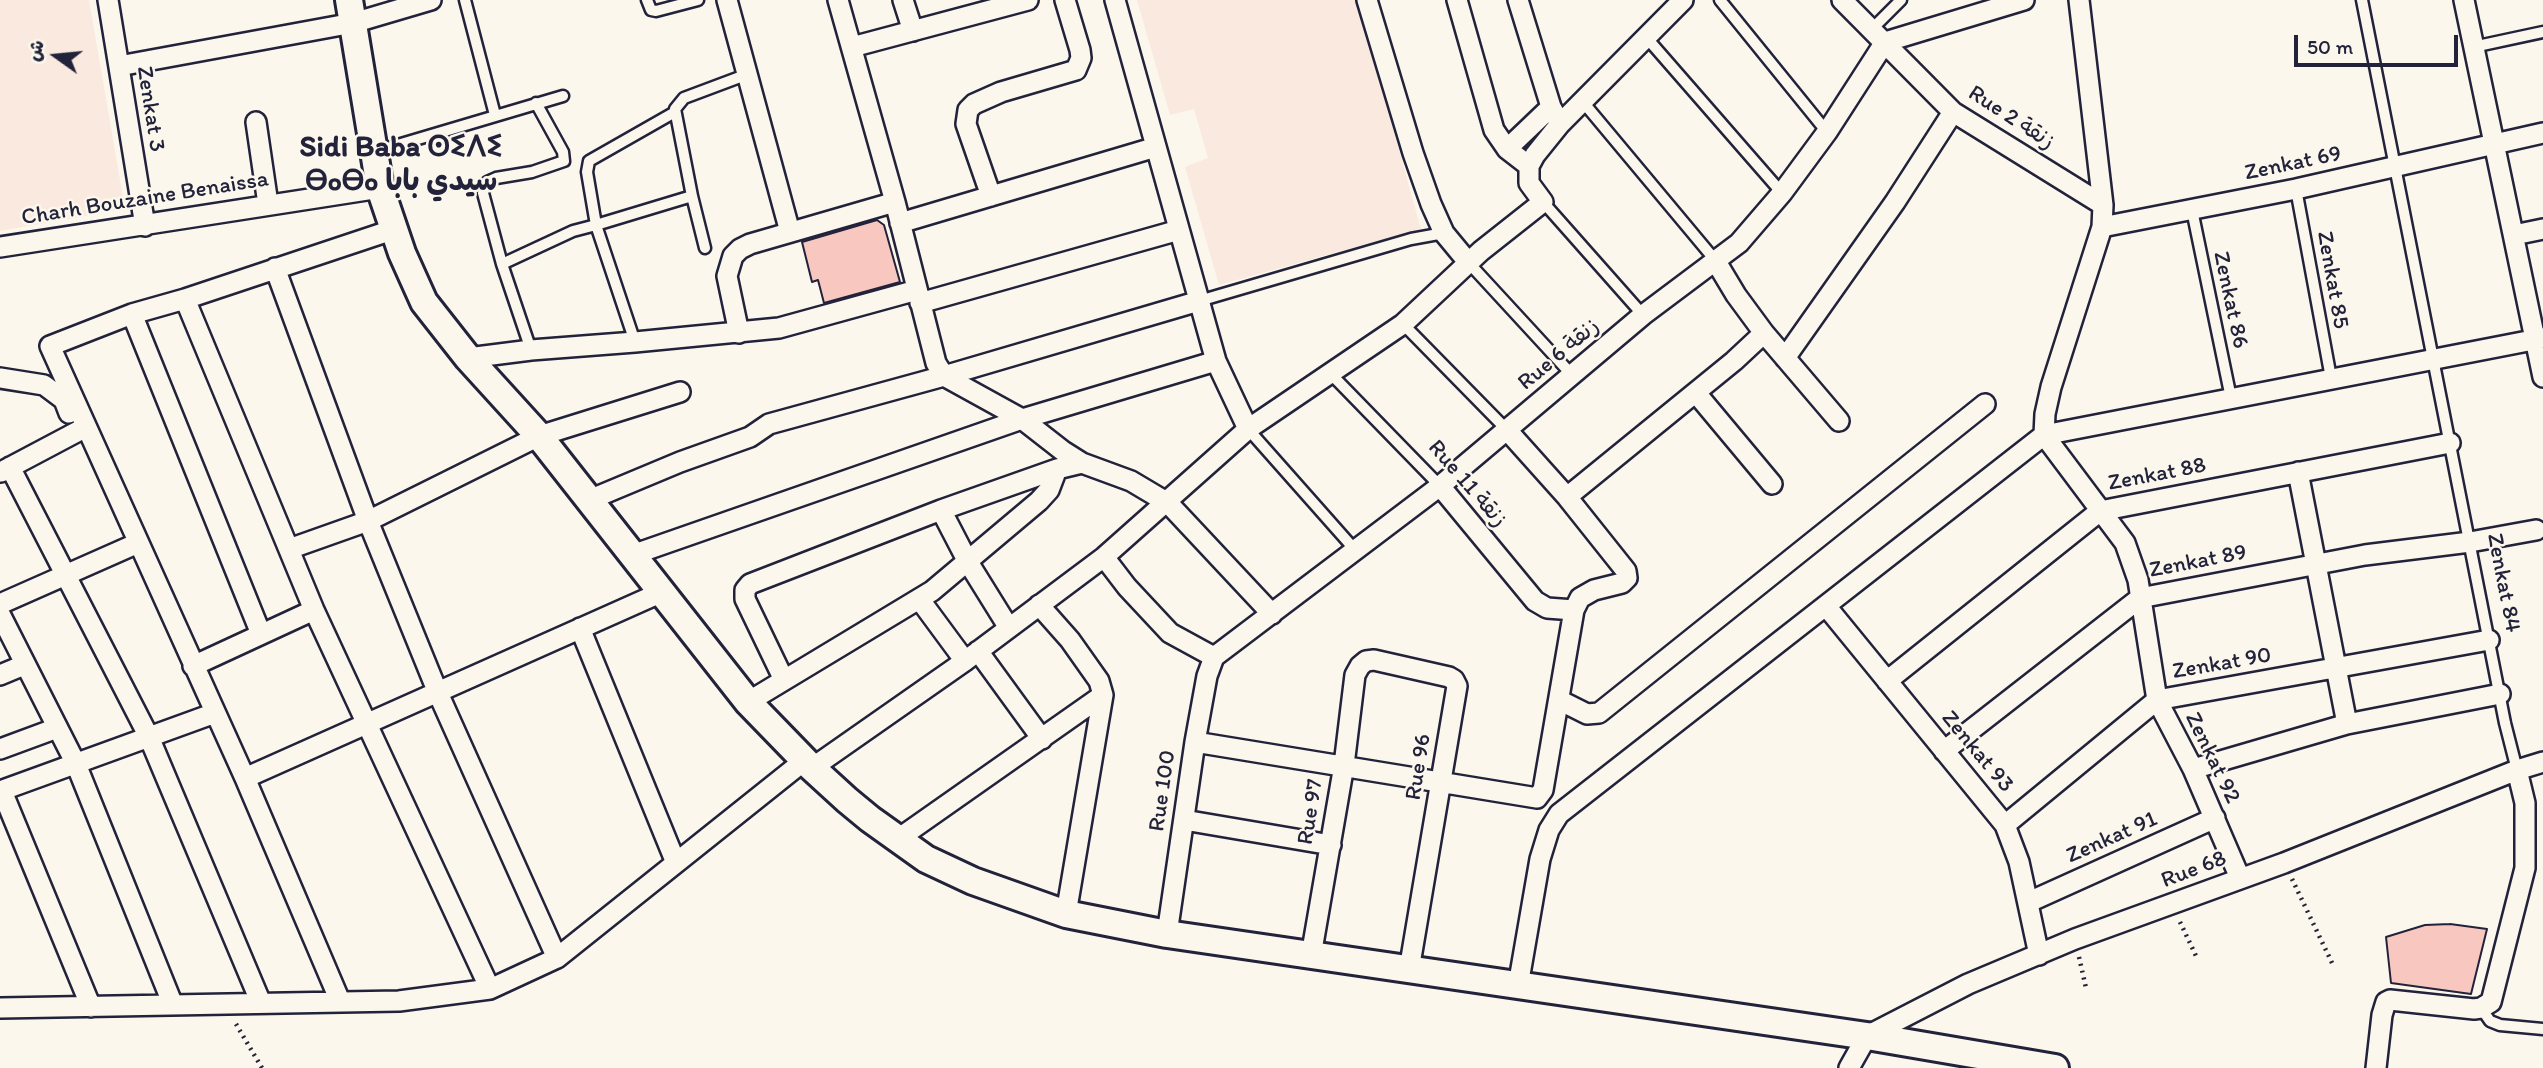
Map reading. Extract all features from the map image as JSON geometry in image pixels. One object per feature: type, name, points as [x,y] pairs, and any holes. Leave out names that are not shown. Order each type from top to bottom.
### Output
[{"type":"street","name":"Zenkat 3","points":[[108,0],[145,226]]},
{"type":"street","points":[[119,66],[351,11],[431,0]]},
{"type":"street","points":[[727,0],[790,232]]},
{"type":"street","points":[[838,0],[895,202],[936,363],[944,376],[1022,419],[1082,463],[1131,481],[1168,503],[1272,614]]},
{"type":"street","points":[[903,0],[912,31]]},
{"type":"street","points":[[852,47],[1028,0]]},
{"type":"street","points":[[991,196],[967,124],[968,110],[974,104],[1001,92],[1076,70],[1082,58],[1065,0]]},
{"type":"street","points":[[1115,0],[1216,360],[1248,429]]},
{"type":"street","points":[[1367,0],[1431,204],[1444,233],[1468,262]]},
{"type":"street","points":[[1457,0],[1494,130],[1507,149],[1529,166]]},
{"type":"street","points":[[0,1007],[399,1001],[490,989],[557,958],[676,863],[808,764],[971,656],[1104,557],[1168,503],[1248,429],[1403,324],[1468,262],[1543,202],[1529,183],[1529,166],[1556,116],[1518,0]]},
{"type":"street","points":[[1507,149],[1556,116],[1583,102],[1683,0]]},
{"type":"street","name":"Rue 2 زنقة","points":[[1842,0],[1953,112],[2103,205]]},
{"type":"street","points":[[1878,36],[2024,0]]},
{"type":"street","points":[[2044,435],[2051,387],[2102,228],[2103,205],[2078,0]]},
{"type":"street","points":[[2464,0],[2539,339],[2543,377]]},
{"type":"street","points":[[351,11],[380,188],[402,253],[424,302],[468,358],[539,436],[748,702],[808,764],[870,819],[926,859],[972,881],[1066,914],[1167,934],[1867,1036],[2055,1068]]},
{"type":"street","name":"Rue 6 زنقة","points":[[1214,657],[1440,486],[1643,315],[1739,243],[1782,194],[1827,132],[1878,36]]},
{"type":"street","points":[[1786,358],[1895,202],[1953,112]]},
{"type":"street","points":[[256,122],[268,204]]},
{"type":"street","name":"Zenkat 69","points":[[2102,228],[2296,189],[2543,133]]},
{"type":"street","points":[[900,223],[1156,147]]},
{"type":"street","name":"Charh Bouzaine Benaissa","points":[[0,247],[380,188]]},
{"type":"street","points":[[739,333],[727,276],[733,256],[750,244],[895,202]]},
{"type":"street","points":[[81,430],[50,346],[132,314],[395,229]]},
{"type":"street","points":[[2514,235],[2543,229]]},
{"type":"street","points":[[468,358],[779,328],[918,297],[1179,230]]},
{"type":"street","points":[[1715,260],[1735,295],[1764,333],[1839,421]]},
{"type":"street","points":[[275,268],[368,521],[438,693],[557,958]]},
{"type":"street","points":[[185,299],[314,610],[490,989]]},
{"type":"street","points":[[589,500],[750,438],[769,424],[1199,301]]},
{"type":"street","points":[[132,314],[261,635]]},
{"type":"street","points":[[1567,497],[1696,393],[1764,333]]},
{"type":"street","points":[[1518,986],[1540,859],[1549,831],[1559,814],[2044,435],[2539,339]]},
{"type":"street","points":[[632,555],[1022,419],[1216,360]]},
{"type":"street","points":[[0,378],[44,385],[52,390],[64,400],[81,430],[138,543],[245,778],[340,1001]]},
{"type":"street","points":[[289,549],[368,521],[539,436],[680,392]]},
{"type":"street","points":[[1696,393],[1772,484]]},
{"type":"street","points":[[1559,700],[1587,714],[1599,713],[1985,404]]},
{"type":"street","points":[[81,430],[5,469],[66,574],[149,737],[261,1003]]},
{"type":"street","points":[[1195,742],[1537,798],[1543,790],[1574,610],[1580,598],[1594,590],[1622,583],[1627,578],[1626,571],[1567,497],[1507,430]]},
{"type":"street","name":"Zenkat 92","points":[[2044,435],[2125,543],[2133,561],[2157,700],[2193,769],[2240,878]]},
{"type":"street","name":"Zenkat 88","points":[[1887,681],[2100,511],[2450,443]]},
{"type":"street","points":[[784,680],[745,599],[745,590],[750,584],[941,510],[1082,463]]},
{"type":"street","points":[[748,702],[920,600],[1039,500],[1049,490],[1058,469]]},
{"type":"street","points":[[2298,472],[2347,723]]},
{"type":"street","name":"Rue 11 زنقة","points":[[1440,486],[1535,601],[1547,608],[1574,610]]},
{"type":"street","points":[[941,510],[968,562],[1009,628]]},
{"type":"street","name":"Zenkat 89","points":[[1944,751],[2140,598],[2365,555],[2470,542],[2536,530]]},
{"type":"street","points":[[0,604],[138,543]]},
{"type":"street","points":[[1104,557],[1127,587],[1170,633],[1214,657]]},
{"type":"street","points":[[245,778],[662,593]]},
{"type":"street","points":[[920,600],[1042,739]]},
{"type":"street","points":[[1039,605],[1070,640],[1099,681],[1103,695],[1066,914]]},
{"type":"street","name":"Zenkat 93","points":[[1826,606],[2006,825],[2019,862],[2039,955]]},
{"type":"street","points":[[193,666],[314,610]]},
{"type":"street","points":[[0,614],[76,764],[173,1005]]},
{"type":"street","points":[[580,628],[676,863]]},
{"type":"street","name":"Zenkat 90","points":[[2006,825],[2157,700],[2489,640]]},
{"type":"street","name":"Rue 100","points":[[1167,934],[1195,742],[1207,676],[1214,657]]},
{"type":"street","name":"Rue 96","points":[[1355,675],[1366,661],[1374,660],[1437,674],[1454,680],[1457,686],[1409,970]]},
{"type":"street","points":[[0,675],[24,665]]},
{"type":"street","name":"Rue 97","points":[[1311,956],[1344,765],[1355,675]]},
{"type":"street","points":[[2193,769],[2347,723],[2500,694]]},
{"type":"street","points":[[898,839],[1103,695]]},
{"type":"street","points":[[91,1007],[1,791],[215,713]]},
{"type":"street","points":[[0,749],[57,728]]},
{"type":"street","name":"Rue 68","points":[[1867,1036],[1968,984],[2075,939],[2284,863],[2543,762]]},
{"type":"street","name":"Zenkat 84","points":[[2481,1009],[2487,1006],[2493,996],[2525,868],[2525,803],[2517,770]]},
{"type":"street","name":"Zenkat 91","points":[[2029,902],[2215,818]]},
{"type":"street","points":[[1184,820],[1331,845]]},
{"type":"street","points":[[2376,1068],[2386,1002],[2390,1000],[2481,1009]]},
{"type":"street","points":[[1849,1068],[1867,1036]]},
{"type":"lane","points":[[465,0],[495,115]]},
{"type":"lane","points":[[646,0],[652,10],[656,11],[698,0]]},
{"type":"lane","points":[[1720,0],[1827,132]]},
{"type":"lane","points":[[1878,36],[1901,0]]},
{"type":"lane","name":"Zenkat 84","points":[[2362,0],[2517,770]]},
{"type":"lane","points":[[2473,47],[2543,32]]},
{"type":"lane","points":[[1646,37],[1782,194]]},
{"type":"lane","points":[[635,342],[596,225],[587,172],[589,161],[675,112],[684,98],[748,74]]},
{"type":"lane","points":[[374,153],[563,96]]},
{"type":"lane","points":[[1583,102],[1715,260]]},
{"type":"lane","points":[[531,350],[502,264],[483,193],[487,182],[559,164],[565,157],[536,103]]},
{"type":"lane","points":[[675,112],[705,248]]},
{"type":"lane","name":"Zenkat 85","points":[[2296,189],[2331,378]]},
{"type":"lane","points":[[502,264],[573,231],[692,196]]},
{"type":"lane","points":[[1543,202],[1643,315]]},
{"type":"lane","name":"Zenkat 86","points":[[2192,210],[2231,398]]},
{"type":"lane","points":[[1199,301],[1411,239],[1444,233]]},
{"type":"lane","points":[[1468,262],[1573,376]]},
{"type":"lane","points":[[1403,324],[1507,430]]},
{"type":"lane","name":"Rue 11 زنقة","points":[[1330,372],[1440,486]]},
{"type":"lane","points":[[1248,429],[1356,551]]},
{"type":"lane","points":[[2481,1009],[2490,1021],[2500,1025],[2543,1029]]},
{"type":"path","points":[[2284,863],[2333,965]]},
{"type":"path","points":[[2172,905],[2197,958]]},
{"type":"path","points":[[2075,939],[2086,988]]},
{"type":"path","points":[[225,1004],[262,1068]]},
{"type":"shaded area","points":[[0,0],[89,0],[125,209],[0,231]]},
{"type":"shaded area","points":[[1137,0],[1357,0],[1421,229],[1219,285],[1185,167],[1208,158],[1194,109],[1170,115]]},
{"type":"building","points":[[877,220],[884,225],[900,282],[824,303],[818,280],[812,282],[802,242]]},
{"type":"building","points":[[2450,924],[2487,929],[2471,994],[2391,983],[2386,937],[2425,925]]},
{"type":"district","name":"Sidi Baba ⵙⵉⴷⵉ ⴱⴰⴱⴰ سيدي بابا","points":[[401,165]]}]
